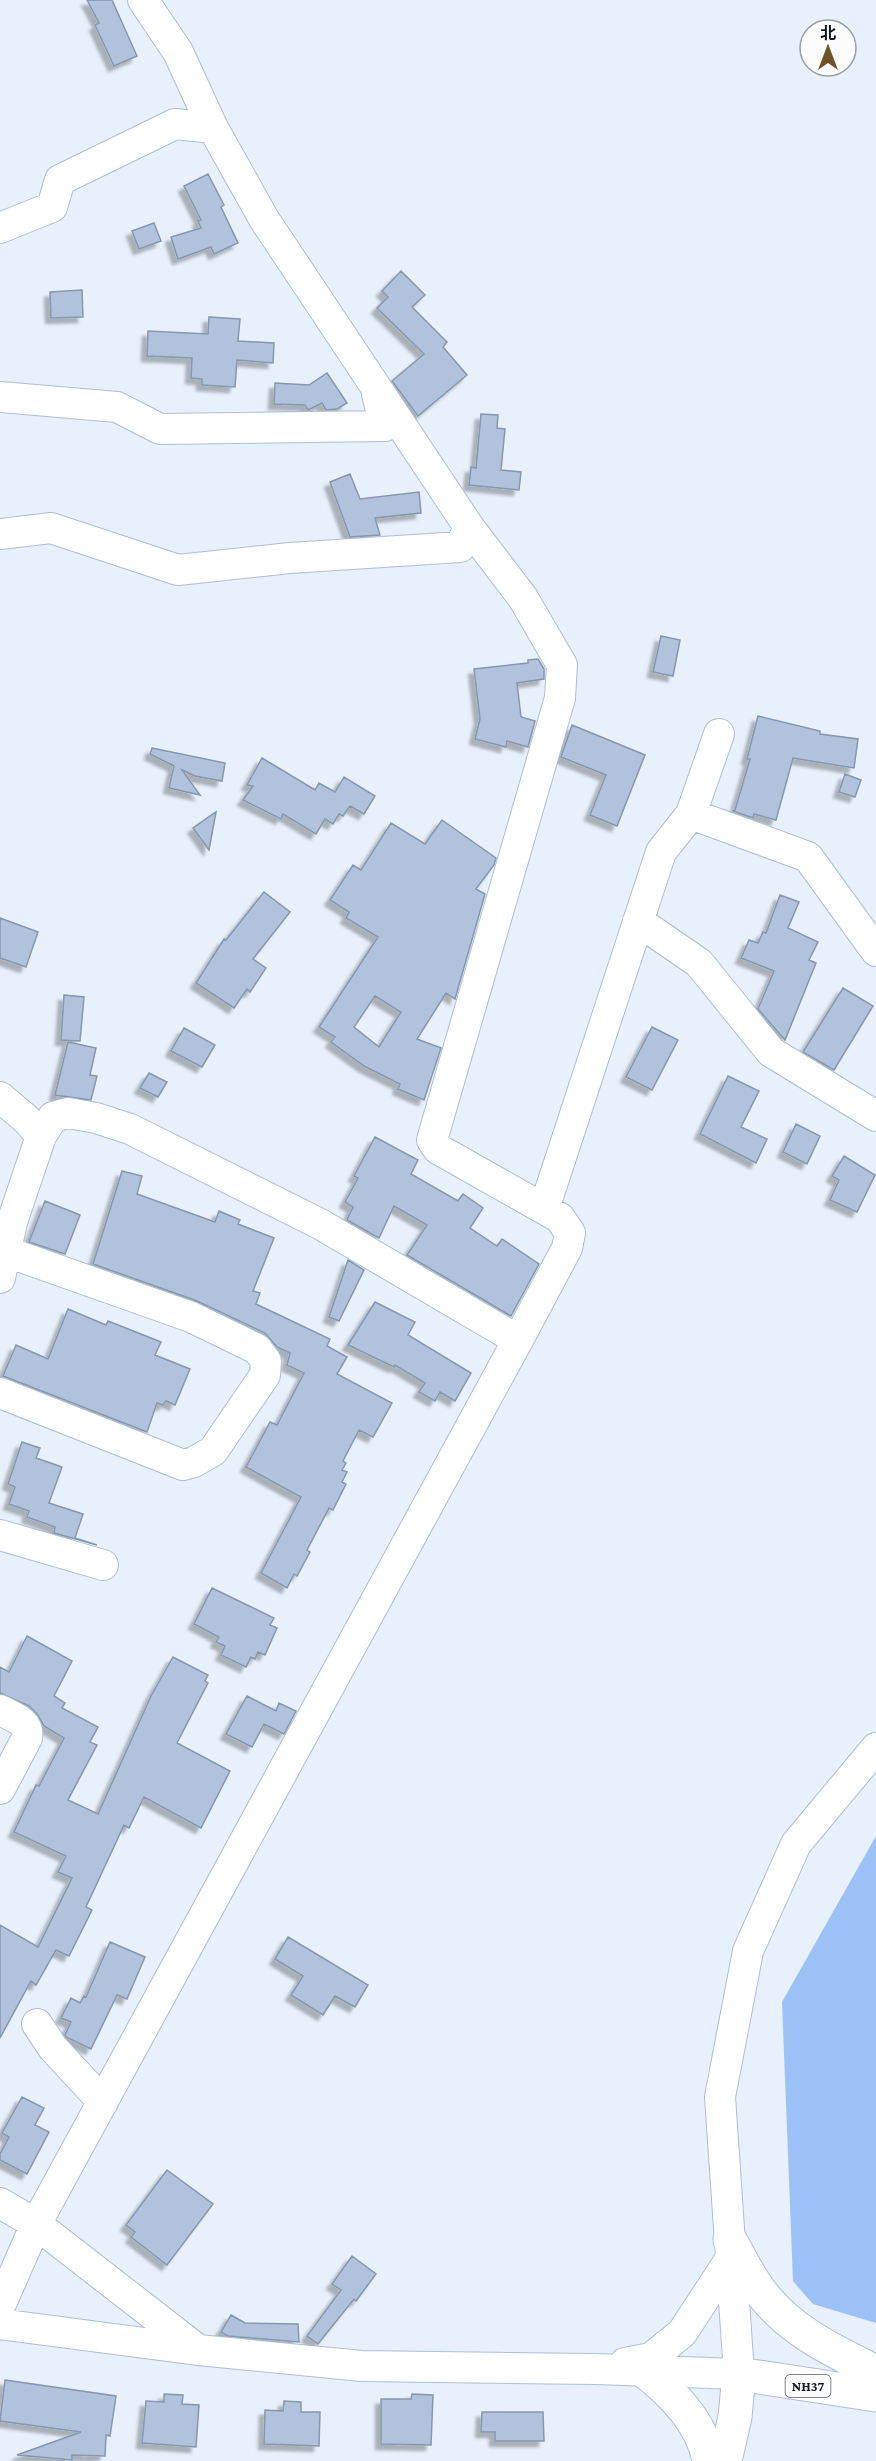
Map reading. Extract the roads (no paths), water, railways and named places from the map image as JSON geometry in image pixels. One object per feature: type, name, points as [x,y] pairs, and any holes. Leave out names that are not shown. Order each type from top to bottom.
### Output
[{"type":"highway","points":[[731,2249],[757,2287],[780,2313],[807,2336],[876,2372]]},
{"type":"highway","points":[[643,2370],[668,2389],[686,2412],[707,2448],[709,2461]]},
{"type":"highway","points":[[725,2461],[735,2417],[739,2374]]},
{"type":"highway","name":"NH37","points":[[739,2374],[876,2395]]},
{"type":"street","points":[[0,2306],[36,2224],[518,1340],[567,1248],[570,1233],[560,1218],[438,1149],[432,1140],[560,698],[562,664],[523,598],[469,527],[264,219],[213,128],[178,52],[143,0]]},
{"type":"street","points":[[0,228],[52,207],[60,180],[175,124],[213,128]]},
{"type":"street","points":[[0,397],[117,407],[160,429],[385,426],[376,387]]},
{"type":"street","points":[[0,534],[51,528],[178,570],[290,558],[460,547],[469,527]]},
{"type":"street","points":[[544,1209],[661,852],[691,814],[718,734]]},
{"type":"street","points":[[691,814],[808,857],[876,951]]},
{"type":"street","points":[[638,921],[699,963],[771,1052],[876,1116]]},
{"type":"street","points":[[0,1097],[26,1119],[41,1136]]},
{"type":"street","points":[[0,1394],[183,1465],[194,1462],[213,1451],[265,1375],[266,1361],[257,1349],[191,1317],[4,1265],[6,1220],[41,1136],[53,1117],[68,1113],[96,1118],[130,1129],[320,1224],[518,1340]]},
{"type":"street","points":[[0,1535],[103,1564]]},
{"type":"street","points":[[0,1710],[25,1724],[28,1730],[27,1738],[0,1789]]},
{"type":"street","points":[[0,2324],[198,2350],[362,2366],[643,2370],[739,2374],[720,2097],[748,1951],[796,1844],[876,1748]]},
{"type":"street","points":[[37,2024],[53,2048],[103,2102]]},
{"type":"street","points":[[0,2203],[36,2224],[198,2350]]},
{"type":"street","points":[[595,2369],[651,2358],[665,2349],[682,2333],[731,2249]]}]
